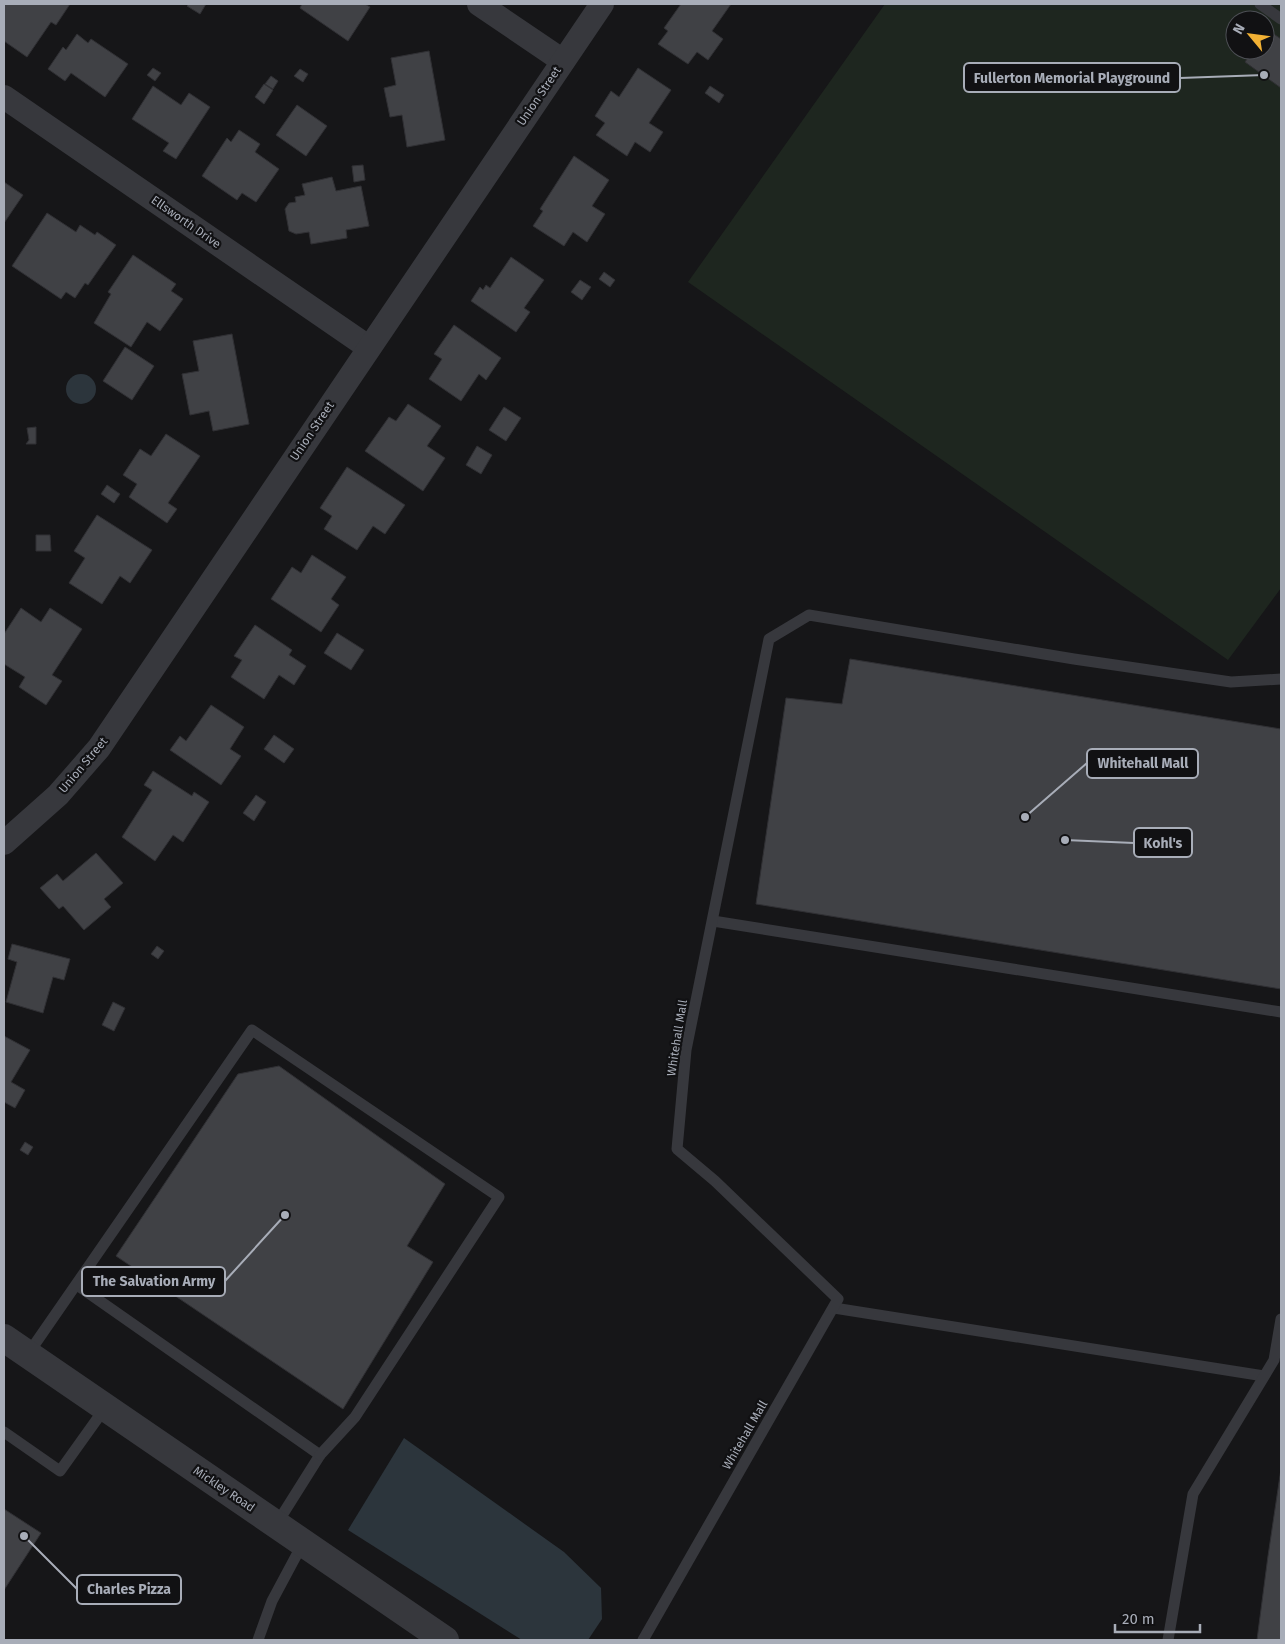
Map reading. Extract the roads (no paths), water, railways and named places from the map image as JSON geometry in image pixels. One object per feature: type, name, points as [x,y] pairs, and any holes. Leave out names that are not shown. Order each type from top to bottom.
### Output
[{"type":"street","points":[[479,4],[563,61]]},
{"type":"street","name":"Union Street","points":[[4,843],[58,795],[99,748],[368,347],[602,4]]},
{"type":"street","name":"Ellsworth Drive","points":[[4,97],[368,347]]},
{"type":"street","name":"Mickley Road","points":[[4,1338],[445,1640]]},
{"type":"lane","points":[[1260,4],[1281,19]]},
{"type":"lane","name":"Whitehall Mall","points":[[643,1640],[838,1299],[715,1181],[677,1149],[686,1050],[769,639],[809,615],[1074,659],[1232,682],[1281,679]]},
{"type":"lane","points":[[713,921],[1281,1012]]},
{"type":"lane","points":[[28,1355],[252,1030],[499,1197],[355,1417],[320,1455],[276,1525]]},
{"type":"lane","points":[[77,1285],[320,1455]]},
{"type":"lane","points":[[834,1308],[1264,1376]]},
{"type":"lane","points":[[1168,1640],[1193,1494],[1274,1360],[1281,1319]]},
{"type":"lane","points":[[4,1432],[60,1471],[105,1408]]},
{"type":"lane","points":[[258,1640],[272,1601],[303,1543]]},
{"type":"place","name":"Fullerton Memorial Playground","points":[[1264,75]]},
{"type":"place","name":"Whitehall Mall","points":[[1025,817]]},
{"type":"place","name":"Kohl's","points":[[1065,840]]},
{"type":"place","name":"The Salvation Army","points":[[285,1215]]},
{"type":"place","name":"Charles Pizza","points":[[24,1536]]}]
